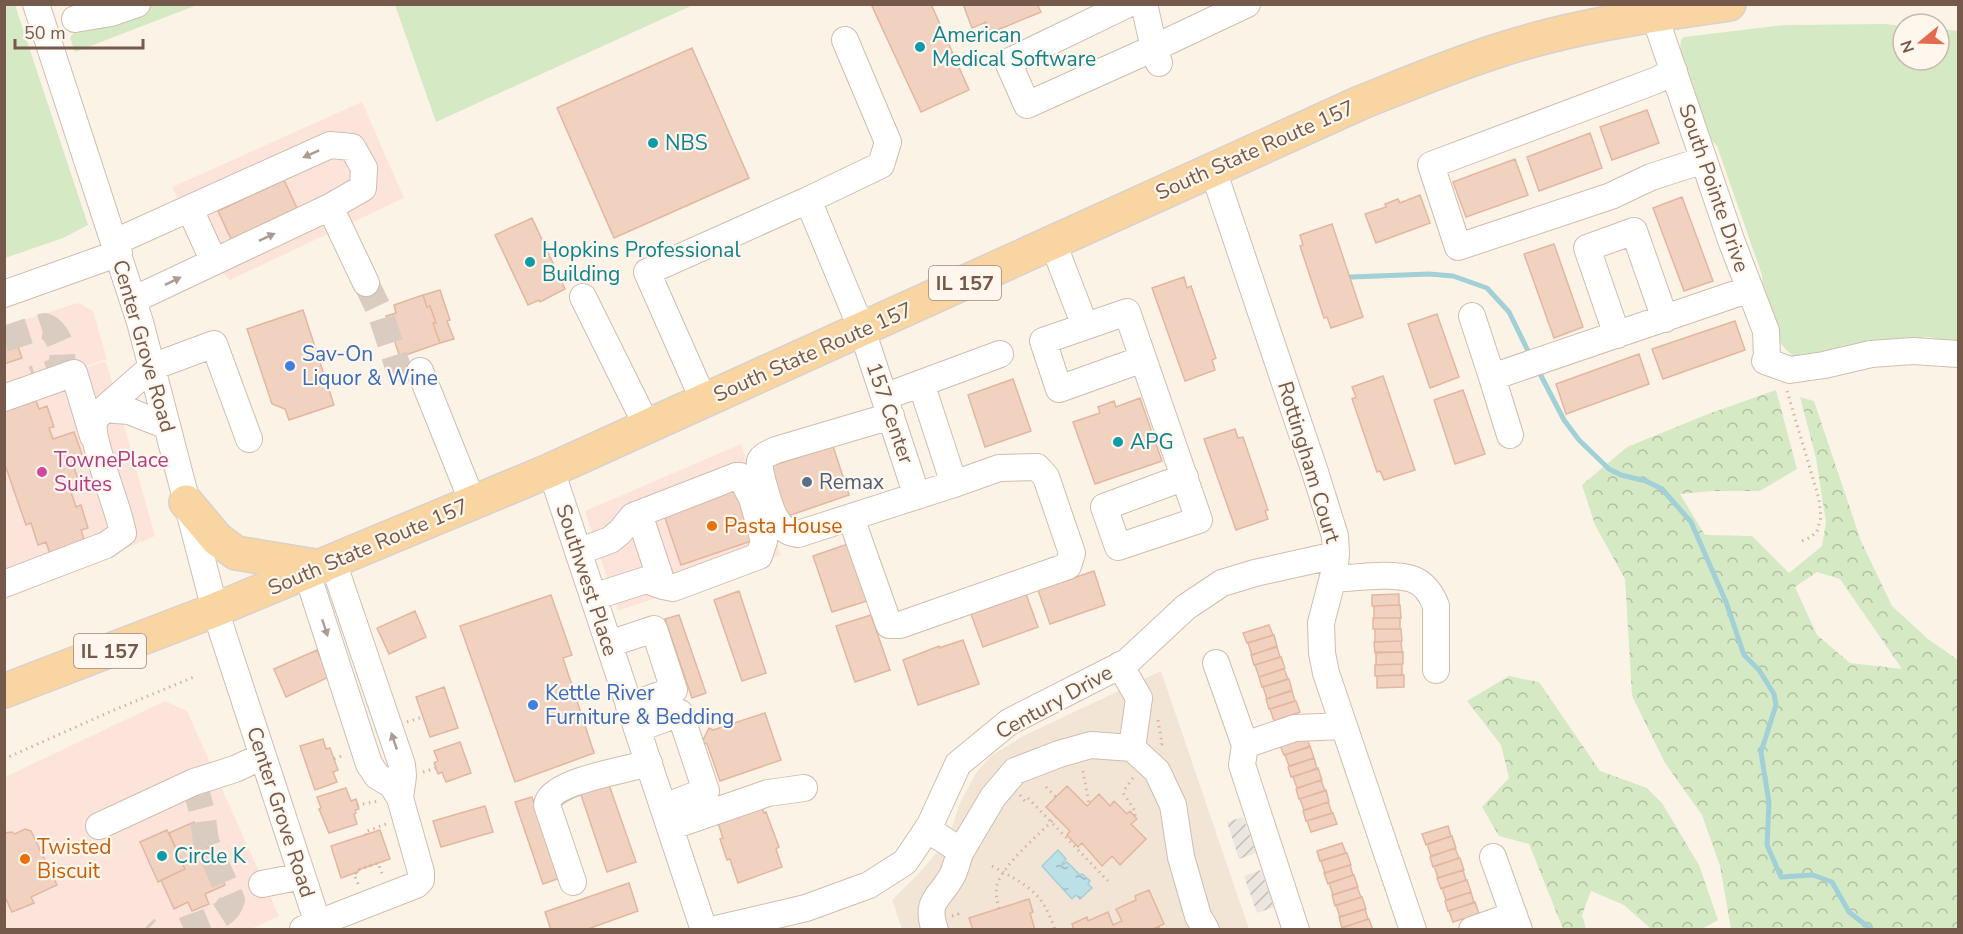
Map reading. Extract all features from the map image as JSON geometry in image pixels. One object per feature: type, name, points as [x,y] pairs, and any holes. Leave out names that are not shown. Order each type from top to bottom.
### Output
[{"type":"main road","name":"South State Route 157","points":[[4,692],[215,610],[551,470],[1360,103],[1497,51],[1579,28],[1654,14],[1729,4]]},
{"type":"main road","points":[[186,502],[217,539],[236,553],[320,567]]},
{"type":"street","name":"Center Grove Road","points":[[36,4],[133,300],[215,610],[302,876],[313,927]]},
{"type":"street","points":[[75,20],[111,13],[136,4]]},
{"type":"street","points":[[1128,4],[1008,62],[1027,105],[1157,56],[1209,12],[1247,4]]},
{"type":"street","points":[[1144,4],[1157,56]]},
{"type":"street","name":"South Pointe Drive","points":[[1654,14],[1766,331],[1767,358],[1772,363]]},
{"type":"street","points":[[704,401],[647,272],[881,165],[888,142],[845,40]]},
{"type":"street","points":[[1674,71],[1658,80],[1431,165],[1458,247],[1611,196],[1652,177],[1704,160]]},
{"type":"street","points":[[4,294],[117,248],[190,209],[330,145],[352,147],[364,168],[363,188],[330,207],[133,300]]},
{"type":"street","name":"Rottingham Court","points":[[1213,170],[1335,536],[1334,567],[1321,623],[1322,653],[1326,673],[1404,925]]},
{"type":"street","name":"157 Center","points":[[808,200],[862,330],[917,496]]},
{"type":"street","points":[[330,207],[366,283]]},
{"type":"street","points":[[190,209],[214,262]]},
{"type":"street","points":[[1617,335],[1587,248],[1634,231],[1665,319]]},
{"type":"street","points":[[1053,243],[1085,326]]},
{"type":"street","points":[[1492,377],[1750,290]]},
{"type":"street","points":[[583,297],[647,426]]},
{"type":"street","points":[[1143,359],[1059,389],[1043,341],[1127,312],[1185,477]]},
{"type":"street","points":[[1472,316],[1510,435]]},
{"type":"street","points":[[93,436],[95,421],[104,409],[152,368],[214,344],[249,439]]},
{"type":"street","points":[[1772,363],[1790,370],[1871,354],[1913,351],[1959,354]]},
{"type":"street","points":[[851,518],[890,625],[900,625],[1068,566],[1072,553],[1046,477],[1037,467],[999,468],[798,534],[783,528],[774,517],[759,468],[760,460],[766,455],[887,407],[921,383],[1000,354]]},
{"type":"street","points":[[420,371],[473,503]]},
{"type":"street","points":[[4,398],[74,373],[121,517],[123,533],[106,545],[4,584]]},
{"type":"street","points":[[921,383],[954,484]]},
{"type":"street","points":[[104,409],[129,411],[167,426]]},
{"type":"street","name":"Southwest Place","points":[[551,470],[704,930]]},
{"type":"street","points":[[578,552],[610,540],[621,532],[633,516],[740,476],[752,498],[764,542],[759,556],[673,588],[646,580],[593,597]]},
{"type":"street","points":[[639,514],[663,586]]},
{"type":"street","points":[[313,927],[416,885],[421,880],[421,872],[400,798],[392,785],[377,776],[369,764],[320,567]]},
{"type":"street","name":"Century Drive","points":[[712,930],[782,922],[806,908],[869,885],[904,862],[927,829],[958,764],[1009,722],[1127,662],[1186,607],[1222,583],[1254,573],[1334,567],[1413,579],[1424,586],[1436,606],[1437,670]]},
{"type":"street","points":[[609,644],[654,629],[671,680],[674,690],[633,717]]},
{"type":"street","points":[[1216,663],[1245,745],[1242,765],[1296,930]]},
{"type":"street","points":[[1120,665],[1138,698],[1132,748]]},
{"type":"street","points":[[633,717],[680,713],[706,791],[667,817]]},
{"type":"street","points":[[1245,745],[1295,728],[1344,726]]},
{"type":"street","points":[[935,930],[931,917],[932,903],[953,875],[961,851],[993,797],[1015,771],[1059,754],[1091,745],[1132,748],[1157,771],[1173,805],[1181,857],[1198,916],[1206,930]]},
{"type":"street","points":[[99,826],[194,782],[235,769],[263,756]]},
{"type":"street","points":[[573,882],[547,805],[548,800],[555,792],[598,775],[632,769],[649,763]]},
{"type":"street","points":[[667,817],[768,793],[804,788]]},
{"type":"street","points":[[927,829],[961,851]]},
{"type":"street","points":[[1472,930],[1516,922],[1493,857]]},
{"type":"street","points":[[262,884],[302,876]]},
{"type":"path","points":[[1772,363],[1819,499],[1821,518],[1817,531],[1800,542]]},
{"type":"path","points":[[4,759],[194,677]]},
{"type":"path","points":[[1083,771],[1089,804]]},
{"type":"path","points":[[1130,783],[1125,789],[1124,796],[1135,811],[1135,816]]},
{"type":"path","points":[[1046,787],[1056,797]]},
{"type":"path","points":[[1028,798],[1108,881]]},
{"type":"path","points":[[999,909],[996,897],[1003,872],[1056,817]]},
{"type":"path","points":[[992,866],[1043,900],[1055,930]]},
{"type":"shaded area","points":[[362,102],[404,198],[230,280],[204,255],[172,187]]},
{"type":"shaded area","points":[[78,303],[93,311],[107,359],[5,393],[4,326]]},
{"type":"shaded area","points":[[106,361],[155,536],[5,600],[4,395]]},
{"type":"shaded area","points":[[741,444],[781,555],[618,611],[585,511]]},
{"type":"shaded area","points":[[1161,671],[1249,929],[902,929],[892,900],[938,851],[951,830],[960,803],[976,773],[991,756],[1023,736]]},
{"type":"shaded area","points":[[165,701],[187,711],[279,916],[249,930],[5,930],[5,777]]},
{"type":"shaded area","points":[[1243,817],[1256,853],[1239,859],[1227,822]]},
{"type":"shaded area","points":[[1261,870],[1274,907],[1257,913],[1244,876]]},
{"type":"green space","points":[[395,4],[693,5],[436,122]]},
{"type":"green space","points":[[4,5],[15,5],[88,225],[63,238],[5,258]]},
{"type":"green space","points":[[151,5],[197,5],[75,52],[70,38],[76,29]]},
{"type":"green space","points":[[1785,25],[1891,25],[1891,72],[1951,72],[1951,30],[1958,31],[1958,342],[1927,337],[1862,343],[1798,358],[1781,344],[1775,334],[1764,298],[1762,275],[1717,146],[1704,132],[1680,52],[1681,40],[1684,37]]},
{"type":"green space","points":[[1776,390],[1797,469],[1760,491],[1680,494],[1705,535],[1752,536],[1789,573],[1822,546],[1826,522],[1816,458],[1800,397],[1814,401],[1861,541],[1892,606],[1928,639],[1958,660],[1958,929],[1731,929],[1720,866],[1702,815],[1665,763],[1632,696],[1625,579],[1595,525],[1582,485],[1627,447],[1708,414]],"holes":[[[1817,572],[1840,579],[1902,669],[1850,663],[1817,635],[1795,587]]]},
{"type":"green space","points":[[1509,676],[1539,682],[1600,771],[1647,788],[1662,803],[1699,865],[1718,920],[1702,929],[1651,929],[1624,905],[1591,891],[1582,915],[1586,929],[1563,929],[1529,844],[1499,836],[1482,807],[1509,778],[1501,745],[1467,701]]},
{"type":"water","points":[[1058,850],[1066,859],[1062,865],[1067,862],[1090,881],[1088,884],[1092,888],[1080,899],[1076,895],[1072,899],[1042,866]]},
{"type":"building","name":"American Medical Software","points":[[871,4],[931,4],[969,90],[921,112]]},
{"type":"building","points":[[963,4],[1037,4],[1041,12],[990,33],[986,22],[972,28]]},
{"type":"building","name":"NBS","points":[[692,48],[749,178],[614,238],[557,108]]},
{"type":"building","points":[[1647,110],[1659,143],[1612,160],[1600,127]]},
{"type":"building","points":[[1590,133],[1602,168],[1539,191],[1527,157]]},
{"type":"building","points":[[1515,159],[1528,195],[1466,217],[1453,182]]},
{"type":"building","points":[[284,180],[297,208],[231,239],[218,211]]},
{"type":"building","points":[[1420,195],[1430,223],[1376,243],[1365,214],[1386,207],[1385,204],[1398,199],[1400,203]]},
{"type":"building","points":[[1682,197],[1713,281],[1684,291],[1653,208]]},
{"type":"building","name":"Hopkins Professional Building","points":[[532,218],[565,289],[540,302],[539,300],[528,305],[495,235]]},
{"type":"building","points":[[1332,224],[1363,317],[1331,328],[1327,317],[1324,318],[1300,246],[1303,245],[1300,235]]},
{"type":"building","points":[[1554,244],[1583,327],[1554,338],[1524,254]]},
{"type":"building","points":[[1184,277],[1187,288],[1191,286],[1216,358],[1212,360],[1215,370],[1185,381],[1152,288]]},
{"type":"building","points":[[440,290],[454,339],[440,343],[430,306],[427,307],[423,295]]},
{"type":"building","points":[[423,295],[427,307],[430,306],[440,343],[400,357],[386,316],[396,313],[394,305]]},
{"type":"building","name":"Sav-On Liquor & Wine","points":[[303,310],[334,405],[289,420],[285,409],[272,404],[247,329]]},
{"type":"building","points":[[1437,314],[1459,377],[1430,388],[1408,324]]},
{"type":"building","points":[[1735,321],[1745,350],[1663,379],[1652,349]]},
{"type":"building","points":[[16,341],[22,358],[4,364],[4,345]]},
{"type":"building","points":[[1639,354],[1649,384],[1566,414],[1556,384]]},
{"type":"building","points":[[1383,376],[1415,470],[1384,480],[1380,471],[1377,472],[1352,399],[1356,397],[1352,387]]},
{"type":"building","points":[[1013,379],[1031,431],[985,447],[968,395]]},
{"type":"building","points":[[1463,390],[1485,454],[1455,464],[1434,400]]},
{"type":"building","name":"TownePlace Suites","points":[[34,395],[39,409],[47,406],[54,427],[49,428],[53,439],[74,432],[82,454],[71,458],[79,482],[77,486],[70,489],[76,507],[81,505],[88,528],[81,530],[86,545],[51,557],[46,542],[38,545],[31,523],[26,525],[4,462],[4,404]]},
{"type":"building","name":"APG","points":[[1140,398],[1162,461],[1095,484],[1073,422],[1100,413],[1098,407],[1114,401],[1116,407]]},
{"type":"building","points":[[1235,429],[1238,438],[1243,437],[1268,510],[1265,511],[1268,519],[1236,530],[1204,439]]},
{"type":"building","name":"Remax","points":[[833,446],[849,495],[782,518],[765,468]]},
{"type":"building","name":"Pasta House","points":[[742,488],[760,538],[681,565],[664,515]]},
{"type":"building","points":[[848,544],[867,601],[832,612],[813,556]]},
{"type":"building","points":[[1094,571],[1105,605],[1050,624],[1038,590]]},
{"type":"building","points":[[739,591],[766,673],[742,681],[714,600]]},
{"type":"building","points":[[1026,594],[1038,627],[983,647],[971,614]]},
{"type":"building","points":[[1399,594],[1399,605],[1372,606],[1372,595]]},
{"type":"building","name":"Kettle River Furniture & Bedding","points":[[551,595],[572,655],[563,658],[594,753],[515,782],[460,626]]},
{"type":"building","points":[[1400,605],[1401,618],[1374,618],[1374,606]]},
{"type":"building","points":[[415,611],[426,637],[389,654],[377,628]]},
{"type":"building","points":[[679,615],[706,693],[692,698],[665,619]]},
{"type":"building","points":[[871,615],[890,670],[855,682],[836,626]]},
{"type":"building","points":[[1373,618],[1400,618],[1400,629],[1373,629]]},
{"type":"building","points":[[1269,625],[1273,635],[1247,643],[1243,633]]},
{"type":"building","points":[[1375,629],[1401,629],[1402,641],[1375,642]]},
{"type":"building","points":[[1274,635],[1277,646],[1252,655],[1248,643]]},
{"type":"building","points":[[963,640],[979,684],[918,705],[903,660],[939,646],[939,648]]},
{"type":"building","points":[[1401,641],[1402,652],[1375,653],[1374,642]]},
{"type":"building","points":[[1277,647],[1280,657],[1254,665],[1251,655]]},
{"type":"building","points":[[317,650],[329,677],[286,697],[274,669]]},
{"type":"building","points":[[1376,652],[1403,652],[1403,664],[1376,665]]},
{"type":"building","points":[[1281,657],[1285,668],[1259,677],[1255,665]]},
{"type":"building","points":[[1402,664],[1402,675],[1375,676],[1375,665]]},
{"type":"building","points":[[1284,669],[1288,679],[1262,687],[1259,677]]},
{"type":"building","points":[[1404,675],[1404,687],[1377,688],[1377,676]]},
{"type":"building","points":[[1289,679],[1292,690],[1267,699],[1263,687]]},
{"type":"building","points":[[444,687],[458,728],[430,737],[416,697]]},
{"type":"building","points":[[1292,691],[1295,701],[1269,709],[1266,699]]},
{"type":"building","points":[[1296,701],[1300,712],[1274,721],[1270,709]]},
{"type":"building","points":[[765,713],[781,760],[720,781],[707,744],[702,742],[709,728],[713,730]]},
{"type":"building","points":[[1306,736],[1310,747],[1284,755],[1280,745]]},
{"type":"building","points":[[323,739],[326,749],[330,748],[338,770],[333,772],[337,782],[315,790],[300,746]]},
{"type":"building","points":[[460,742],[471,773],[446,782],[442,772],[438,774],[434,763],[438,761],[434,751]]},
{"type":"building","points":[[1310,746],[1314,758],[1289,766],[1285,755]]},
{"type":"building","points":[[1314,758],[1317,769],[1291,777],[1288,767]]},
{"type":"building","points":[[1318,768],[1322,780],[1297,788],[1293,777]]},
{"type":"building","points":[[607,779],[636,862],[607,872],[579,789]]},
{"type":"building","points":[[1321,780],[1325,791],[1299,799],[1296,789]]},
{"type":"building","points":[[1067,786],[1087,806],[1099,794],[1110,806],[1114,801],[1127,814],[1130,811],[1137,819],[1131,824],[1146,839],[1120,865],[1112,856],[1102,866],[1082,843],[1078,847],[1067,835],[1070,831],[1046,807]]},
{"type":"building","points":[[346,788],[351,801],[356,799],[359,809],[355,810],[354,814],[357,824],[329,833],[319,809],[321,808],[317,797]]},
{"type":"building","points":[[1326,790],[1329,802],[1304,810],[1300,799]]},
{"type":"building","points":[[532,797],[560,878],[543,884],[515,802]]},
{"type":"building","points":[[1328,802],[1332,813],[1306,821],[1303,811]]},
{"type":"building","points":[[761,805],[764,813],[766,812],[779,847],[776,849],[782,867],[738,883],[720,839],[723,838],[717,820]]},
{"type":"building","points":[[485,806],[493,832],[441,847],[433,821]]},
{"type":"building","points":[[1333,813],[1337,824],[1311,832],[1307,821]]},
{"type":"building","points":[[194,822],[206,848],[209,847],[225,885],[205,894],[209,904],[192,911],[188,902],[174,909],[161,880],[185,869],[169,833]]},
{"type":"building","points":[[1448,826],[1451,836],[1426,845],[1422,834]]},
{"type":"building","name":"Twisted Biscuit","points":[[25,829],[31,831],[57,885],[31,897],[34,903],[12,912],[4,895],[4,833],[15,834]]},
{"type":"building","name":"Circle K","points":[[167,830],[185,869],[158,882],[140,842]]},
{"type":"building","points":[[380,830],[390,859],[341,878],[331,846]]},
{"type":"building","points":[[1452,836],[1456,848],[1431,856],[1427,844]]},
{"type":"building","points":[[1342,843],[1346,853],[1320,861],[1317,851]]},
{"type":"building","points":[[1455,848],[1459,858],[1433,867],[1430,857]]},
{"type":"building","points":[[1347,853],[1351,865],[1325,873],[1321,861]]},
{"type":"building","points":[[1460,858],[1464,870],[1438,878],[1434,866]]},
{"type":"building","points":[[1350,865],[1353,875],[1328,884],[1324,873]]},
{"type":"building","points":[[1463,870],[1466,880],[1441,889],[1437,878]]},
{"type":"building","points":[[1354,875],[1358,887],[1333,895],[1329,883]]},
{"type":"building","points":[[1467,880],[1471,892],[1446,900],[1442,888]]},
{"type":"building","points":[[629,883],[638,911],[585,930],[551,930],[545,912]]},
{"type":"building","points":[[1357,887],[1361,897],[1335,906],[1332,895]]},
{"type":"building","points":[[1149,890],[1164,924],[1151,930],[1074,930],[1072,924],[1087,917],[1088,921],[1108,912],[1113,925],[1122,921],[1116,909],[1136,900],[1135,896]]},
{"type":"building","points":[[1471,892],[1474,903],[1448,911],[1445,901]]},
{"type":"building","points":[[1362,897],[1366,909],[1340,917],[1336,905]]},
{"type":"building","points":[[1029,899],[1035,930],[973,930],[969,918]]},
{"type":"building","points":[[1475,902],[1479,914],[1453,922],[1449,911]]},
{"type":"building","points":[[1365,909],[1368,919],[1342,928],[1339,917]]},
{"type":"building","points":[[1369,919],[1373,930],[1345,930],[1344,927]]},
{"type":"waterway","points":[[1351,277],[1429,274],[1453,276],[1487,288],[1509,312],[1531,357]]},
{"type":"waterway","points":[[1537,368],[1564,420],[1579,440],[1609,469],[1621,475],[1646,481],[1662,489],[1691,522],[1726,602],[1744,655],[1759,670],[1774,694],[1776,705],[1761,752],[1769,803],[1767,845],[1781,877],[1813,875],[1832,882],[1849,912],[1872,930]]},
{"type":"tunnel","points":[[366,283],[380,312],[402,380]]},
{"type":"tunnel","points":[[4,339],[44,326],[54,332],[62,350],[62,362],[54,371],[33,379]]},
{"type":"tunnel","points":[[184,930],[219,916],[232,900],[206,841],[202,812],[194,782]]},
{"type":"place","name":"American Medical Software","points":[[920,47]]},
{"type":"place","name":"NBS","points":[[653,143]]},
{"type":"place","name":"Hopkins Professional Building","points":[[530,262]]},
{"type":"place","name":"Sav-On Liquor & Wine","points":[[290,366]]},
{"type":"place","name":"APG","points":[[1118,442]]},
{"type":"place","name":"TownePlace Suites","points":[[42,472]]},
{"type":"place","name":"Remax","points":[[807,482]]},
{"type":"place","name":"Pasta House","points":[[712,526]]},
{"type":"place","name":"Kettle River Furniture & Bedding","points":[[533,705]]},
{"type":"place","name":"Circle K","points":[[162,856]]},
{"type":"place","name":"Twisted Biscuit","points":[[25,859]]}]
